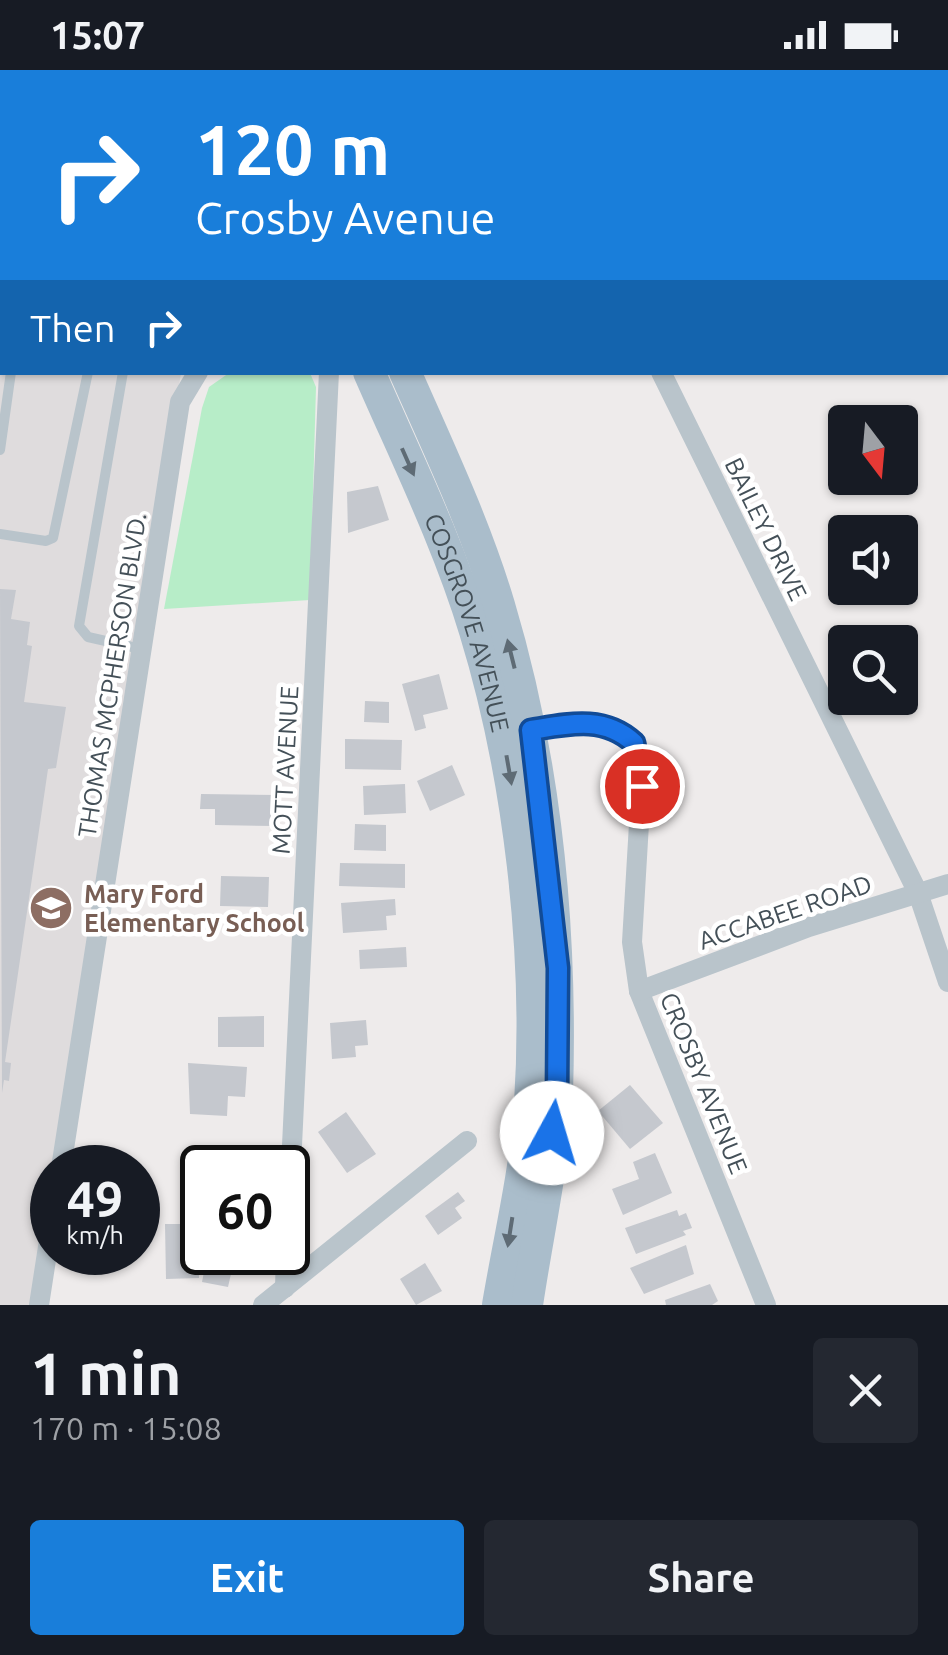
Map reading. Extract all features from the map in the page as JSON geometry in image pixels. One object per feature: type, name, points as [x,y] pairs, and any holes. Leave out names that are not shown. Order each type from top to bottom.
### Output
[{"type":"main road","name":"COSGROVE AVENUE","points":[[370,375],[437,526],[475,631],[510,770],[531,980],[530,1105],[498,1305]]},
{"type":"main road","name":"COSGROVE AVENUE","points":[[406,375],[459,494],[499,604],[531,730],[558,968],[557,1098],[527,1305]]},
{"type":"street","name":"THOMAS MCPHERSON BLVD.","points":[[65,1145],[180,402],[196,375]]},
{"type":"street","name":"MOTT AVENUE","points":[[292,1145],[329,375]]},
{"type":"street","name":"BAILEY DRIVE","points":[[662,375],[918,893],[948,982]]},
{"type":"street","name":"CROSBY AVENUE","points":[[531,730],[573,723],[614,727],[634,743],[640,757],[632,942],[640,992],[766,1305]]},
{"type":"street","name":"ACCABEE ROAD","points":[[640,992],[809,927],[948,884]]},
{"type":"street","points":[[263,1305],[467,1141]]},
{"type":"street","points":[[39,1305],[44,1275]]},
{"type":"street","points":[[285,1275],[285,1288]]},
{"type":"lane","points":[[0,450],[12,375]]},
{"type":"lane","points":[[0,534],[46,541],[58,528],[87,375]]},
{"type":"lane","points":[[122,375],[79,626],[88,637],[141,649]]},
{"type":"shaded area","name":"Mary Ford Elementary School","points":[[0,375],[181,375],[56,1145],[30,1145],[30,1275],[44,1275],[39,1305],[0,1305]]},
{"type":"green space","points":[[226,375],[311,375],[316,387],[310,600],[164,609],[209,387]]},
{"type":"building","points":[[378,486],[389,520],[348,533],[347,492]]},
{"type":"building","name":"Mary Ford Elementary School","points":[[0,589],[16,590],[11,619],[30,622],[27,645],[32,646],[24,702],[66,707],[56,768],[48,769],[5,1062],[11,1063],[9,1081],[4,1080],[2,1093]]},
{"type":"building","points":[[439,674],[448,709],[423,715],[426,728],[415,731],[402,684]]},
{"type":"building","points":[[365,701],[389,702],[389,723],[364,722]]},
{"type":"building","points":[[345,739],[402,740],[401,770],[345,769]]},
{"type":"building","points":[[452,765],[465,795],[430,811],[417,781]]},
{"type":"building","points":[[405,784],[406,813],[364,815],[363,786]]},
{"type":"building","points":[[201,794],[277,795],[277,826],[215,825],[215,809],[200,809]]},
{"type":"building","points":[[355,824],[386,825],[386,851],[354,850]]},
{"type":"building","points":[[340,863],[405,864],[405,888],[339,886]]},
{"type":"building","points":[[221,876],[269,877],[268,907],[220,906]]},
{"type":"building","points":[[395,899],[396,915],[386,916],[387,930],[343,933],[341,903]]},
{"type":"building","points":[[406,947],[407,967],[360,969],[359,950]]},
{"type":"building","points":[[264,1016],[264,1047],[218,1047],[218,1017]]},
{"type":"building","points":[[366,1020],[368,1045],[355,1046],[356,1057],[332,1059],[330,1023]]},
{"type":"building","points":[[188,1063],[247,1067],[245,1097],[228,1096],[227,1116],[190,1114]]},
{"type":"building","points":[[630,1085],[663,1123],[630,1149],[598,1111]]},
{"type":"building","points":[[346,1112],[376,1154],[347,1173],[318,1132]]},
{"type":"building","points":[[655,1153],[672,1193],[623,1215],[612,1189],[639,1179],[633,1162]]},
{"type":"building","points":[[458,1192],[465,1201],[455,1208],[462,1218],[438,1235],[425,1216]]},
{"type":"building","points":[[677,1210],[679,1216],[686,1213],[692,1228],[683,1231],[686,1235],[636,1254],[625,1228]]},
{"type":"building","points":[[165,1224],[180,1224],[180,1275],[199,1278],[166,1279]]},
{"type":"building","points":[[686,1245],[694,1274],[644,1294],[630,1268]]},
{"type":"building","points":[[425,1263],[442,1291],[416,1305],[400,1279]]},
{"type":"building","points":[[203,1275],[231,1275],[228,1287],[202,1282]]},
{"type":"building","points":[[710,1284],[718,1301],[712,1305],[666,1305],[665,1300]]},
{"type":"place","name":"Mary Ford Elementary School","points":[[51,908]]},
{"type":"route","points":[[552,1133],[557,1098],[558,968],[531,730],[573,723],[614,727],[634,743],[640,757],[642,786]]}]
